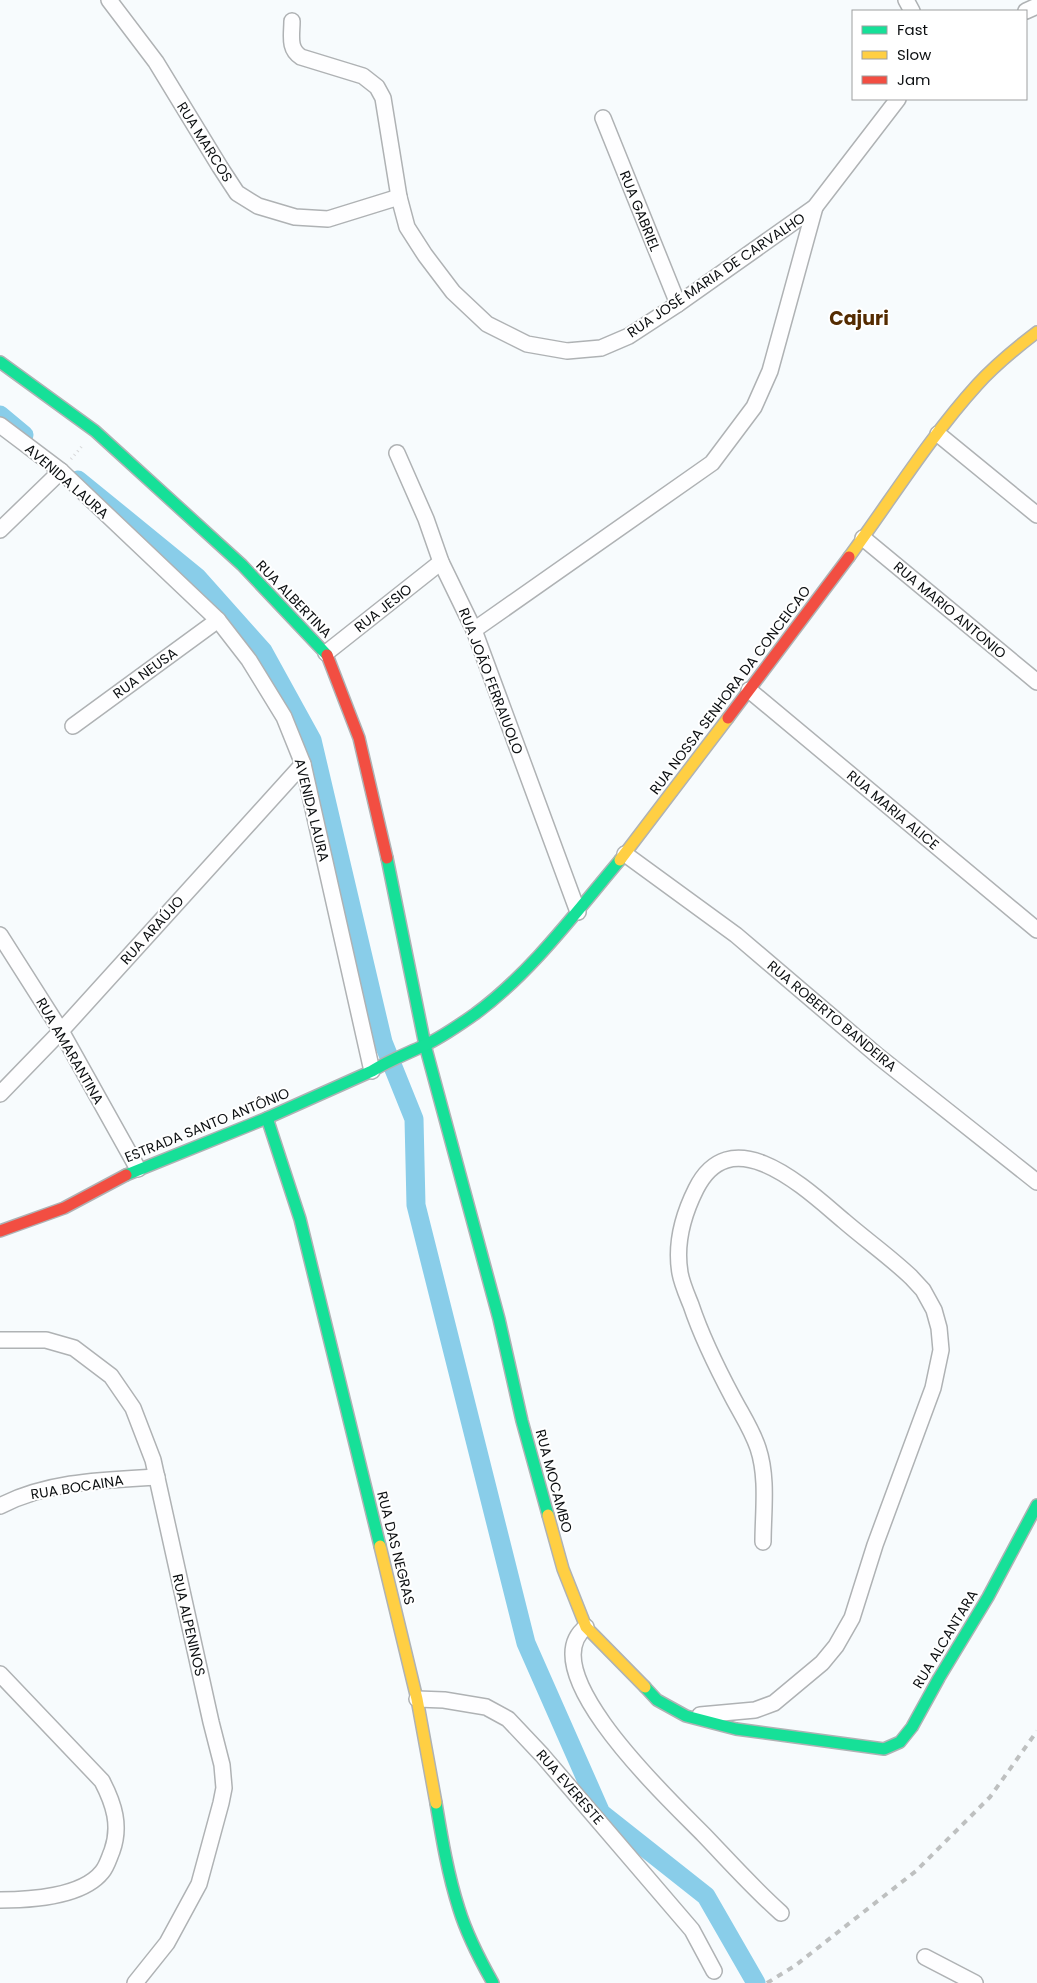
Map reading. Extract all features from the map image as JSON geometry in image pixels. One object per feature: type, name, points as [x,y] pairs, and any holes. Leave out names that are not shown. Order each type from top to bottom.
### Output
[{"type":"street","name":"RUA MARCOS","points":[[109,0],[156,62],[237,193],[258,206],[295,217],[328,219],[399,197]]},
{"type":"street","name":"RUA JOSÉ MARIA DE CARVALHO","points":[[292,22],[292,48],[294,53],[301,57],[362,76],[377,87],[383,98],[399,197],[407,227],[453,292],[487,324],[527,344],[567,351],[601,348],[629,336],[678,304],[815,207],[897,100]]},
{"type":"street","name":"RUA GABRIEL","points":[[603,118],[678,304]]},
{"type":"street","name":"RUA JOSÉ MARIA DE CARVALHO","points":[[474,630],[712,463],[754,407],[770,371],[815,207]]},
{"type":"street","name":"RUA NOSSA SENHORA DA CONCEICAO","points":[[426,1045],[476,1013],[532,964],[578,912],[625,854],[750,690],[938,434],[977,385],[1010,353],[1037,332]]},
{"type":"street","name":"RUA ALBERTINA","points":[[0,362],[94,431],[242,565],[326,654],[359,738],[383,836],[426,1045]]},
{"type":"street","name":"AVENIDA LAURA","points":[[0,425],[61,471],[218,620],[249,660],[284,717],[303,764],[372,1071]]},
{"type":"street","points":[[938,434],[1037,515]]},
{"type":"street","name":"RUA JOÃO FERRAIUOLO","points":[[397,453],[426,519],[441,562],[474,630],[578,912]]},
{"type":"street","points":[[0,530],[61,471]]},
{"type":"street","name":"RUA MARIO ANTONIO","points":[[863,538],[1037,682]]},
{"type":"street","name":"RUA JESIO","points":[[326,654],[441,562]]},
{"type":"street","name":"RUA NEUSA","points":[[73,726],[218,620]]},
{"type":"street","name":"RUA MARIA ALICE","points":[[750,690],[1037,930]]},
{"type":"street","name":"RUA ARAÚJO","points":[[0,1094],[61,1031],[303,764]]},
{"type":"street","name":"RUA ROBERTO BANDEIRA","points":[[625,854],[736,935],[878,1056],[1037,1182]]},
{"type":"street","name":"RUA AMARANTINA","points":[[0,935],[61,1031],[138,1169]]},
{"type":"street","name":"ESTRADA SANTO ANTÔNIO","points":[[0,1231],[64,1208],[138,1169],[267,1118],[426,1045]]},
{"type":"street","name":"RUA MOCAMBO","points":[[426,1045],[499,1319],[522,1421],[548,1516],[563,1569],[586,1627],[657,1700],[686,1716],[736,1729],[852,1746]]},
{"type":"street","name":"RUA DAS NEGRAS","points":[[267,1118],[300,1219],[417,1699],[448,1870],[456,1903],[478,1955],[493,1983]]},
{"type":"street","points":[[686,1716],[745,1711],[774,1703],[822,1663],[836,1646],[852,1618],[878,1537],[933,1388],[941,1350],[939,1328],[934,1310],[923,1290],[911,1277],[819,1198],[756,1159],[742,1158],[718,1163],[708,1171],[698,1184],[689,1203],[680,1231],[680,1274],[702,1336],[717,1369],[750,1427],[759,1450],[764,1486],[763,1542]]},
{"type":"street","name":"RUA ALPENINOS","points":[[0,1340],[46,1340],[74,1348],[111,1376],[125,1394],[135,1412],[153,1460],[222,1765],[224,1788],[199,1884],[167,1943],[135,1983]]},
{"type":"street","name":"RUA BOCAINA","points":[[0,1506],[34,1491],[55,1487],[104,1480],[157,1477]]},
{"type":"street","name":"RUA ALCANTARA","points":[[852,1746],[884,1750],[895,1746],[906,1736],[938,1678],[988,1597],[1037,1505]]},
{"type":"street","points":[[586,1627],[578,1633],[574,1642],[574,1660],[584,1692],[603,1724],[641,1769],[754,1888],[781,1913]]},
{"type":"street","points":[[0,1674],[102,1781],[110,1797],[117,1820],[116,1840],[108,1862],[101,1874],[72,1891],[48,1897],[0,1900]]},
{"type":"street","name":"RUA EVERESTE","points":[[417,1699],[444,1700],[486,1707],[508,1719],[542,1755],[692,1930],[714,1971]]},
{"type":"street","points":[[925,1957],[976,1983]]},
{"type":"path","points":[[61,471],[86,441]]},
{"type":"waterway","points":[[0,415],[24,435]]},
{"type":"waterway","points":[[78,480],[197,577],[263,651],[312,740],[383,1042],[414,1119],[416,1205],[526,1643],[601,1813],[706,1896],[756,1983]]},
{"type":"railway","points":[[767,1983],[796,1965],[916,1871],[990,1797],[1037,1731]]},
{"type":"traffic: fast","points":[[0,362],[95,431],[242,565],[327,655]]},
{"type":"traffic: fast","points":[[387,858],[425,1045],[499,1319],[522,1421],[548,1515]]},
{"type":"traffic: fast","points":[[126,1175],[267,1118],[372,1071],[430,1043],[450,1031],[475,1014],[515,980],[552,942],[620,860]]},
{"type":"traffic: fast","points":[[267,1118],[300,1219],[380,1546]]},
{"type":"traffic: fast","points":[[645,1687],[657,1700],[686,1716],[736,1729],[884,1749],[900,1742],[912,1727],[988,1597],[1037,1505]]},
{"type":"traffic: fast","points":[[436,1803],[448,1870],[459,1909],[474,1947],[493,1983]]},
{"type":"traffic: slow","points":[[849,557],[926,448],[959,405],[991,371],[1037,332]]},
{"type":"traffic: slow","points":[[620,860],[728,718]]},
{"type":"traffic: slow","points":[[548,1515],[563,1569],[586,1627],[645,1687]]},
{"type":"traffic: slow","points":[[380,1546],[417,1699],[436,1803]]},
{"type":"traffic: jam","points":[[728,718],[849,557]]},
{"type":"traffic: jam","points":[[327,655],[359,738],[387,858]]},
{"type":"traffic: jam","points":[[0,1231],[64,1208],[126,1175]]},
{"type":"district","name":"Cajuri","points":[[859,318]]}]
